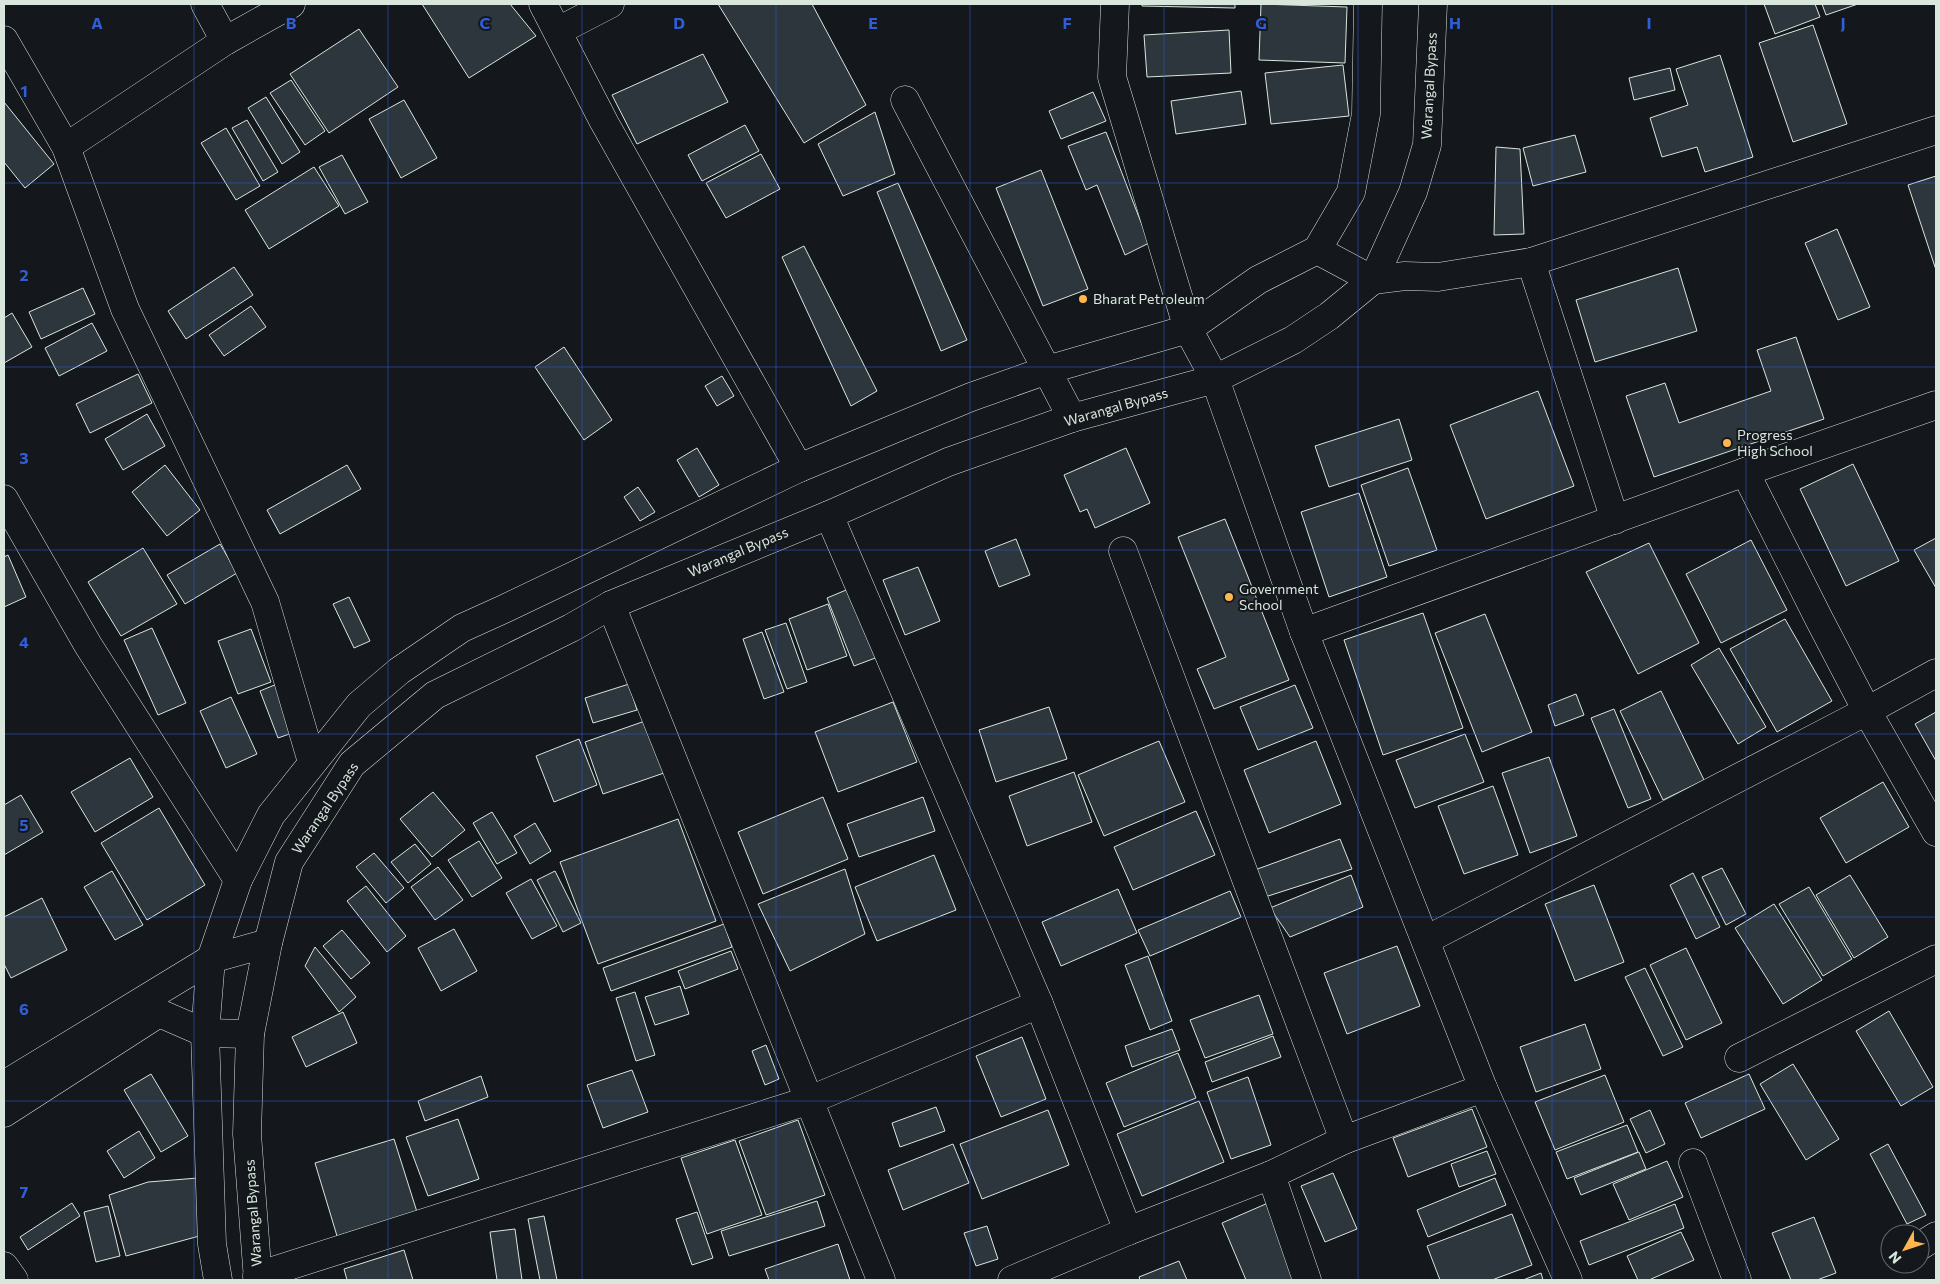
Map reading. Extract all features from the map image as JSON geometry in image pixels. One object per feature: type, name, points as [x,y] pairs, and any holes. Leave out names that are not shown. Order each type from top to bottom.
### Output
[{"type":"street","points":[[205,4],[225,41]]},
{"type":"street","points":[[66,147],[225,41],[291,4]]},
{"type":"street","points":[[543,4],[604,122],[799,468]]},
{"type":"street","points":[[558,31],[610,4]]},
{"type":"street","points":[[1115,4],[1112,77],[1188,329],[1215,379],[1304,632],[1483,1088],[1568,1280]]},
{"type":"street","points":[[218,1280],[212,1244],[205,1034],[211,959],[238,880],[271,815],[359,705],[399,671],[462,628],[799,468],[971,397],[1047,370],[1188,329],[1258,280],[1317,250],[1351,192],[1366,114],[1368,4]]},
{"type":"street","name":"Warangal Bypass","points":[[257,1278],[248,1134],[250,1034],[268,943],[289,862],[352,764],[435,695],[571,628],[611,605],[829,515],[948,462],[1072,418],[1215,379],[1292,340],[1328,316],[1373,280],[1414,192],[1427,145],[1433,4]]},
{"type":"street","points":[[4,40],[66,147],[125,308],[266,602],[312,762]]},
{"type":"street","points":[[905,100],[1072,418]]},
{"type":"street","points":[[1317,250],[1373,280],[1405,276],[1438,277],[1531,262],[1936,130]]},
{"type":"street","points":[[1531,262],[1615,520]]},
{"type":"street","points":[[1304,632],[1936,404]]},
{"type":"street","points":[[1745,472],[1867,711],[1936,832]]},
{"type":"street","points":[[4,499],[88,645],[238,880]]},
{"type":"street","points":[[829,515],[1038,1004],[1128,1231]]},
{"type":"street","points":[[1122,551],[1344,1140]]},
{"type":"street","points":[[611,605],[881,1280]]},
{"type":"street","points":[[1426,940],[1867,711],[1936,673]]},
{"type":"street","points":[[4,1083],[211,959],[268,943]]},
{"type":"street","points":[[1739,1058],[1936,959]]},
{"type":"street","points":[[257,1278],[810,1100],[1038,1004]]},
{"type":"street","points":[[4,1113],[159,1013],[205,1034],[250,1034]]},
{"type":"street","points":[[1012,1280],[1128,1231],[1270,1175],[1344,1140],[1483,1088]]},
{"type":"street","points":[[1693,1163],[1737,1280]]},
{"type":"street","points":[[1270,1175],[1307,1280]]},
{"type":"street","points":[[4,1266],[14,1280]]},
{"type":"building","points":[[422,4],[510,4],[536,36],[469,78]]},
{"type":"building","points":[[718,4],[812,4],[866,105],[804,143]]},
{"type":"building","points":[[1142,4],[1235,4],[1235,8],[1142,6]]},
{"type":"building","points":[[1261,4],[1347,7],[1345,63],[1259,60]]},
{"type":"building","points":[[1764,4],[1815,4],[1820,17],[1775,34]]},
{"type":"building","points":[[1822,4],[1858,4],[1826,15]]},
{"type":"building","points":[[1813,25],[1847,124],[1793,142],[1759,43]]},
{"type":"building","points":[[359,29],[398,87],[329,133],[290,74]]},
{"type":"building","points":[[1229,30],[1231,73],[1147,77],[1144,35]]},
{"type":"building","points":[[703,54],[728,102],[637,144],[612,95]]},
{"type":"building","points":[[1720,55],[1753,157],[1705,172],[1697,147],[1662,157],[1650,118],[1688,105],[1676,69]]},
{"type":"building","points":[[1343,65],[1349,116],[1271,124],[1265,73]]},
{"type":"building","points":[[1670,68],[1675,90],[1634,100],[1629,78]]},
{"type":"building","points":[[291,80],[325,131],[305,145],[270,93]]},
{"type":"building","points":[[1241,91],[1246,124],[1176,134],[1171,101]]},
{"type":"building","points":[[1093,92],[1106,121],[1061,139],[1049,111]]},
{"type":"building","points":[[266,97],[300,152],[282,164],[248,108]]},
{"type":"building","points":[[404,100],[437,158],[401,178],[369,119]]},
{"type":"building","points":[[4,102],[54,164],[25,188],[4,162]]},
{"type":"building","points":[[875,112],[895,174],[843,196],[818,144]]},
{"type":"building","points":[[247,120],[278,172],[263,181],[232,128]]},
{"type":"building","points":[[745,125],[759,151],[702,181],[688,155]]},
{"type":"building","points":[[226,128],[260,186],[236,200],[201,143]]},
{"type":"building","points":[[1106,132],[1149,243],[1125,255],[1097,185],[1086,190],[1068,146]]},
{"type":"building","points":[[1575,135],[1586,172],[1533,186],[1523,148]]},
{"type":"building","points":[[1496,147],[1520,149],[1524,234],[1494,235]]},
{"type":"building","points":[[761,154],[780,189],[726,218],[706,183]]},
{"type":"building","points":[[342,155],[368,202],[345,214],[319,167]]},
{"type":"building","points":[[314,167],[339,206],[269,249],[245,210]]},
{"type":"building","points":[[1041,170],[1088,289],[1043,306],[996,188]]},
{"type":"building","points":[[1936,176],[1936,270],[1908,185]]},
{"type":"building","points":[[898,183],[967,340],[941,351],[877,192]]},
{"type":"building","points":[[1837,229],[1870,307],[1838,320],[1805,243]]},
{"type":"building","points":[[804,246],[877,391],[851,406],[782,257]]},
{"type":"building","points":[[234,267],[253,295],[186,339],[168,311]]},
{"type":"building","points":[[1678,268],[1697,331],[1595,362],[1576,300]]},
{"type":"building","points":[[83,288],[95,314],[41,339],[29,312]]},
{"type":"building","points":[[251,306],[266,327],[224,356],[209,335]]},
{"type":"building","points":[[12,313],[32,347],[4,363],[4,318]]},
{"type":"building","points":[[92,323],[107,351],[59,376],[45,348]]},
{"type":"building","points":[[1796,337],[1824,419],[1654,477],[1626,396],[1665,383],[1679,423],[1771,391],[1757,350]]},
{"type":"building","points":[[564,347],[612,420],[584,440],[535,367]]},
{"type":"building","points":[[138,374],[152,403],[90,433],[76,404]]},
{"type":"building","points":[[722,376],[734,396],[717,406],[705,386]]},
{"type":"building","points":[[1538,391],[1574,486],[1486,519],[1450,425]]},
{"type":"building","points":[[147,414],[165,446],[123,470],[105,439]]},
{"type":"building","points":[[1399,419],[1412,460],[1329,487],[1315,446]]},
{"type":"building","points":[[697,448],[719,485],[699,497],[677,460]]},
{"type":"building","points":[[1126,448],[1150,503],[1095,528],[1087,509],[1080,512],[1064,475]]},
{"type":"building","points":[[1853,464],[1899,561],[1846,586],[1800,489]]},
{"type":"building","points":[[165,465],[200,510],[167,536],[132,492]]},
{"type":"building","points":[[347,465],[361,489],[280,534],[267,510]]},
{"type":"building","points":[[1408,468],[1437,550],[1389,566],[1361,485]]},
{"type":"building","points":[[638,487],[655,512],[640,521],[624,497]]},
{"type":"building","points":[[1359,493],[1387,577],[1329,597],[1301,512]]},
{"type":"building","name":"Government School","points":[[1225,519],[1289,680],[1214,709],[1197,669],[1226,657],[1178,537]]},
{"type":"building","points":[[1936,538],[1936,588],[1914,550]]},
{"type":"building","points":[[1016,539],[1030,575],[999,587],[985,551]]},
{"type":"building","points":[[1751,540],[1787,610],[1721,643],[1686,574]]},
{"type":"building","points":[[1649,543],[1699,643],[1638,674],[1586,572]]},
{"type":"building","points":[[220,544],[237,573],[185,604],[167,575]]},
{"type":"building","points":[[143,548],[177,604],[121,636],[88,582]]},
{"type":"building","points":[[8,555],[26,597],[4,607],[4,557]]},
{"type":"building","points":[[918,567],[940,621],[905,635],[883,580]]},
{"type":"building","points":[[851,588],[878,657],[854,666],[827,598]]},
{"type":"building","points":[[349,597],[370,641],[354,648],[333,604]]},
{"type":"building","points":[[828,604],[847,656],[807,670],[789,619]]},
{"type":"building","points":[[1423,613],[1463,728],[1383,755],[1344,640]]},
{"type":"building","points":[[1485,614],[1532,732],[1482,752],[1435,633]]},
{"type":"building","points":[[1785,619],[1832,701],[1777,732],[1730,649]]},
{"type":"building","points":[[786,623],[807,682],[787,689],[765,630]]},
{"type":"building","points":[[152,628],[186,703],[158,715],[124,640]]},
{"type":"building","points":[[251,629],[271,682],[238,694],[218,641]]},
{"type":"building","points":[[762,632],[784,692],[764,699],[743,639]]},
{"type":"building","points":[[1719,648],[1766,727],[1738,744],[1691,665]]},
{"type":"building","points":[[277,684],[295,732],[278,738],[260,691]]},
{"type":"building","points":[[629,684],[637,710],[593,723],[585,698]]},
{"type":"building","points":[[1295,685],[1313,728],[1258,750],[1240,707]]},
{"type":"building","points":[[1661,691],[1704,780],[1663,800],[1620,711]]},
{"type":"building","points":[[1576,694],[1584,715],[1555,726],[1548,705]]},
{"type":"building","points":[[231,697],[257,754],[226,768],[200,711]]},
{"type":"building","points":[[893,702],[917,762],[838,792],[815,732]]},
{"type":"building","points":[[1049,707],[1067,759],[996,782],[979,730]]},
{"type":"building","points":[[1614,709],[1651,799],[1628,808],[1591,718]]},
{"type":"building","points":[[1936,712],[1936,761],[1915,724]]},
{"type":"building","points":[[645,721],[664,773],[603,794],[585,742]]},
{"type":"building","points":[[1465,734],[1484,782],[1415,808],[1396,760]]},
{"type":"building","points":[[579,739],[597,785],[554,802],[536,756]]},
{"type":"building","points":[[1159,741],[1185,802],[1104,836],[1078,775]]},
{"type":"building","points":[[1316,741],[1341,804],[1269,833],[1244,770]]},
{"type":"building","points":[[1549,757],[1577,836],[1530,853],[1502,773]]},
{"type":"building","points":[[130,758],[153,797],[95,832],[71,792]]},
{"type":"building","points":[[1074,772],[1092,822],[1027,846],[1009,796]]},
{"type":"building","points":[[1883,782],[1909,827],[1846,863],[1820,818]]},
{"type":"building","points":[[1493,786],[1518,855],[1464,874],[1438,806]]},
{"type":"building","points":[[433,792],[465,830],[432,857],[400,819]]},
{"type":"building","points":[[21,795],[43,832],[4,855],[4,805]]},
{"type":"building","points":[[823,797],[848,859],[763,894],[738,832]]},
{"type":"building","points":[[923,797],[935,831],[859,857],[847,824]]},
{"type":"building","points":[[159,808],[205,885],[147,920],[101,843]]},
{"type":"building","points":[[1196,811],[1215,855],[1133,890],[1114,847]]},
{"type":"building","points":[[492,812],[517,853],[497,864],[473,823]]},
{"type":"building","points":[[678,819],[716,921],[598,964],[560,862]]},
{"type":"building","points":[[535,823],[551,851],[530,864],[514,836]]},
{"type":"building","points":[[1340,839],[1352,869],[1265,897],[1252,871]]},
{"type":"building","points":[[479,841],[502,878],[472,897],[448,860]]},
{"type":"building","points":[[415,844],[431,864],[408,883],[391,862]]},
{"type":"building","points":[[374,853],[404,888],[386,903],[356,867]]},
{"type":"building","points":[[934,855],[956,910],[877,941],[855,887]]},
{"type":"building","points":[[438,867],[463,900],[435,920],[411,887]]},
{"type":"building","points":[[1722,868],[1746,914],[1726,925],[1702,877]]},
{"type":"building","points":[[845,869],[865,934],[790,971],[758,904]]},
{"type":"building","points":[[112,871],[143,925],[115,940],[84,887]]},
{"type":"building","points":[[555,871],[581,923],[563,932],[537,880]]},
{"type":"building","points":[[1693,873],[1720,927],[1696,939],[1670,885]]},
{"type":"building","points":[[1351,875],[1363,907],[1290,937],[1270,908]]},
{"type":"building","points":[[1850,875],[1888,937],[1854,958],[1816,895]]},
{"type":"building","points":[[531,879],[557,926],[532,939],[506,893]]},
{"type":"building","points":[[1594,885],[1624,962],[1575,981],[1545,904]]},
{"type":"building","points":[[366,886],[406,936],[387,952],[347,901]]},
{"type":"building","points":[[1809,887],[1852,959],[1823,976],[1779,904]]},
{"type":"building","points":[[1118,889],[1137,933],[1061,966],[1042,922]]},
{"type":"building","points":[[1230,891],[1241,917],[1150,956],[1138,930]]},
{"type":"building","points":[[42,898],[67,950],[11,978],[4,964],[4,917]]},
{"type":"building","points":[[1774,904],[1822,980],[1783,1004],[1735,928]]},
{"type":"building","points":[[724,924],[732,947],[611,991],[603,968]]},
{"type":"building","points":[[454,929],[477,971],[441,991],[418,948]]},
{"type":"building","points":[[342,930],[370,963],[351,979],[323,946]]},
{"type":"building","points":[[1397,946],[1420,1006],[1347,1034],[1324,973]]},
{"type":"building","points":[[315,947],[356,997],[339,1012],[305,966]]},
{"type":"building","points":[[1686,948],[1722,1023],[1686,1040],[1650,965]]},
{"type":"building","points":[[731,951],[738,969],[685,989],[678,971]]},
{"type":"building","points":[[1148,956],[1172,1021],[1150,1030],[1125,965]]},
{"type":"building","points":[[1645,968],[1683,1047],[1663,1056],[1625,977]]},
{"type":"building","points":[[680,986],[689,1014],[655,1025],[645,997]]},
{"type":"building","points":[[635,992],[655,1055],[636,1061],[616,998]]},
{"type":"building","points":[[1259,995],[1273,1034],[1205,1058],[1190,1020]]},
{"type":"building","points":[[1889,1011],[1933,1087],[1901,1106],[1856,1031]]},
{"type":"building","points":[[343,1012],[357,1043],[306,1067],[292,1037]]},
{"type":"building","points":[[1585,1024],[1601,1069],[1536,1092],[1520,1047]]},
{"type":"building","points":[[1172,1029],[1180,1050],[1132,1067],[1125,1046]]},
{"type":"building","points":[[1273,1036],[1281,1057],[1212,1082],[1205,1062]]},
{"type":"building","points":[[1022,1037],[1046,1099],[1001,1117],[976,1056]]},
{"type":"building","points":[[766,1045],[779,1079],[765,1085],[752,1051]]},
{"type":"building","points":[[1178,1053],[1196,1098],[1124,1127],[1106,1083]]},
{"type":"building","points":[[1793,1064],[1839,1139],[1806,1160],[1760,1084]]},
{"type":"building","points":[[632,1070],[648,1112],[603,1128],[587,1085]]},
{"type":"building","points":[[151,1074],[188,1136],[161,1152],[124,1090]]},
{"type":"building","points":[[1749,1074],[1765,1109],[1701,1138],[1685,1103]]},
{"type":"building","points":[[1605,1075],[1624,1122],[1555,1150],[1535,1102]]},
{"type":"building","points":[[481,1076],[488,1097],[425,1121],[418,1101]]},
{"type":"building","points":[[1248,1077],[1271,1145],[1231,1159],[1207,1092]]},
{"type":"building","points":[[1199,1101],[1224,1162],[1142,1196],[1117,1134]]},
{"type":"building","points":[[936,1107],[945,1131],[900,1147],[892,1123]]},
{"type":"building","points":[[1472,1109],[1487,1147],[1408,1177],[1393,1138]]},
{"type":"building","points":[[1048,1110],[1069,1165],[982,1199],[960,1144]]},
{"type":"building","points":[[1650,1110],[1665,1144],[1646,1153],[1630,1119]]},
{"type":"building","points":[[458,1119],[479,1179],[428,1196],[406,1137]]},
{"type":"building","points":[[798,1120],[825,1195],[766,1215],[739,1141]]},
{"type":"building","points":[[1627,1125],[1638,1152],[1567,1179],[1556,1152]]},
{"type":"building","points":[[139,1131],[155,1158],[124,1178],[107,1151]]},
{"type":"building","points":[[394,1139],[417,1212],[337,1236],[315,1163]]},
{"type":"building","points":[[735,1140],[762,1215],[707,1234],[681,1158]]},
{"type":"building","points":[[953,1144],[969,1183],[903,1210],[888,1170]]},
{"type":"building","points":[[1888,1144],[1926,1215],[1907,1224],[1870,1154]]},
{"type":"building","points":[[1487,1151],[1496,1174],[1459,1187],[1451,1164]]},
{"type":"building","points":[[1639,1152],[1646,1169],[1581,1195],[1574,1178]]},
{"type":"building","points":[[1667,1161],[1683,1197],[1629,1220],[1613,1184]]},
{"type":"building","points":[[1333,1173],[1357,1229],[1325,1242],[1301,1186]]},
{"type":"building","points":[[198,1178],[203,1235],[126,1256],[109,1195],[148,1182]]},
{"type":"building","points":[[1495,1178],[1506,1205],[1428,1237],[1417,1210]]},
{"type":"building","points":[[817,1201],[825,1226],[729,1256],[721,1231]]},
{"type":"building","points":[[72,1203],[80,1216],[28,1250],[20,1237]]},
{"type":"building","points":[[1268,1203],[1301,1280],[1246,1280],[1222,1223]]},
{"type":"building","points":[[1675,1204],[1684,1228],[1589,1265],[1580,1241]]},
{"type":"building","points":[[108,1206],[120,1256],[96,1262],[84,1212]]},
{"type":"building","points":[[697,1212],[713,1258],[692,1265],[676,1219]]},
{"type":"building","points":[[1512,1214],[1532,1265],[1492,1280],[1440,1280],[1427,1246]]},
{"type":"building","points":[[544,1216],[557,1280],[540,1280],[528,1219]]},
{"type":"building","points":[[1814,1217],[1836,1273],[1817,1280],[1791,1280],[1772,1233]]},
{"type":"building","points":[[987,1226],[998,1259],[976,1266],[964,1233]]},
{"type":"building","points":[[515,1229],[522,1280],[497,1280],[490,1232]]},
{"type":"building","points":[[1681,1232],[1694,1260],[1649,1280],[1638,1280],[1627,1256]]},
{"type":"building","points":[[838,1244],[850,1280],[769,1280],[765,1269]]},
{"type":"building","points":[[404,1250],[413,1280],[347,1280],[344,1269]]},
{"type":"building","points":[[1179,1261],[1187,1280],[1140,1280],[1139,1277]]},
{"type":"building","points":[[1541,1273],[1543,1280],[1523,1280]]},
{"type":"place","name":"Bharat Petroleum","points":[[1083,299]]},
{"type":"place","name":"Progress High School","points":[[1727,443]]},
{"type":"place","name":"Government School","points":[[1229,597]]}]
